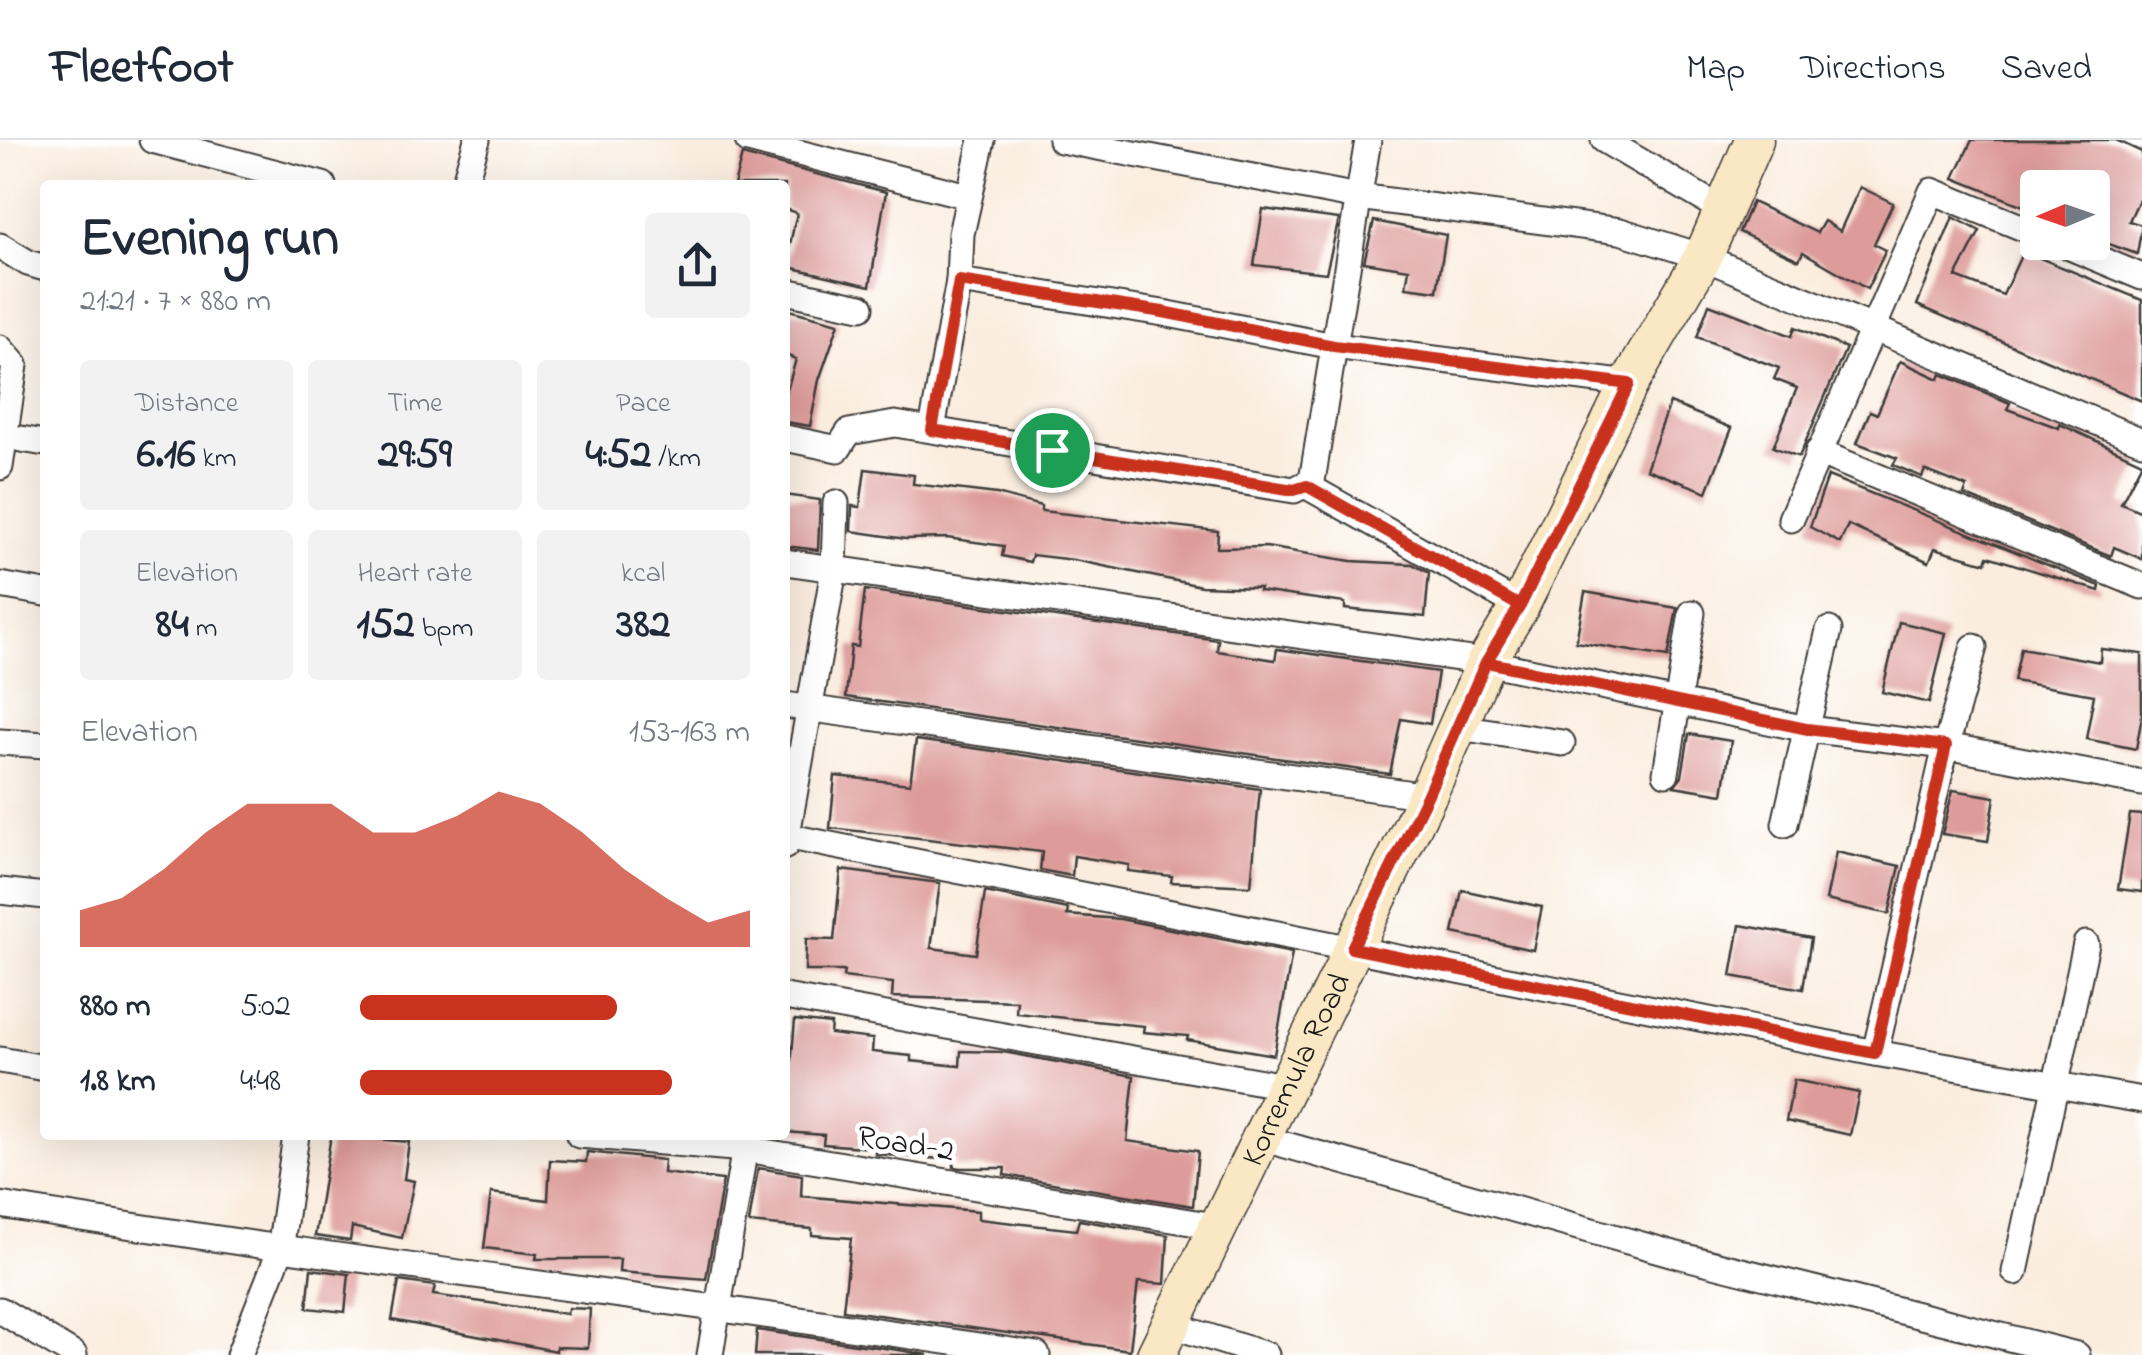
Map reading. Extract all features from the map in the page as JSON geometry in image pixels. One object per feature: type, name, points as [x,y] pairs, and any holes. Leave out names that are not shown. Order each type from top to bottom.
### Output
[{"type":"street","points":[[152,140],[305,180]]},
{"type":"street","points":[[465,180],[477,140]]},
{"type":"street","points":[[748,140],[968,196]]},
{"type":"street","points":[[932,430],[959,281],[968,196],[982,140]]},
{"type":"street","points":[[1061,140],[1358,198],[1620,231],[1703,257],[2142,441]]},
{"type":"street","points":[[790,439],[838,449],[849,432],[864,426],[895,424],[1294,490],[1307,486],[1312,481],[1368,140]]},
{"type":"street","points":[[1604,140],[1724,212]]},
{"type":"street","name":"Korremula Road","points":[[1164,1340],[1222,1227],[1284,1086],[1427,796],[1486,662],[1520,606],[1629,384],[1703,257],[1754,140]]},
{"type":"street","points":[[1791,519],[1932,191],[2020,227]]},
{"type":"street","points":[[0,246],[40,266]]},
{"type":"street","points":[[2101,260],[2142,277]]},
{"type":"street","points":[[959,281],[1163,312],[1334,346],[1629,384]]},
{"type":"street","points":[[790,292],[862,307]]},
{"type":"street","points":[[0,348],[15,365],[0,467]]},
{"type":"street","points":[[1818,452],[2142,586]]},
{"type":"street","points":[[1307,486],[1520,606]]},
{"type":"street","points":[[790,784],[796,707],[834,570],[836,503]]},
{"type":"street","points":[[790,563],[1486,662],[1807,729],[1946,746],[2142,783]]},
{"type":"street","points":[[0,585],[40,592]]},
{"type":"street","points":[[1666,773],[1692,612]]},
{"type":"street","points":[[1785,824],[1830,630]]},
{"type":"street","points":[[1875,1053],[1946,746],[1974,647]]},
{"type":"street","points":[[796,707],[1427,796]]},
{"type":"street","points":[[1459,727],[1562,744]]},
{"type":"street","points":[[0,742],[40,745]]},
{"type":"street","points":[[790,837],[1875,1053],[2142,1100]]},
{"type":"street","points":[[0,891],[40,895]]},
{"type":"street","points":[[2015,1272],[2086,944]]},
{"type":"street","points":[[790,998],[1284,1086]]},
{"type":"street","points":[[0,1060],[40,1067]]},
{"type":"street","points":[[1261,1138],[1674,1254],[2076,1355]]},
{"type":"street","points":[[239,1355],[280,1252],[295,1140]]},
{"type":"street","name":"Road-2","points":[[698,1140],[746,1142],[1222,1227]]},
{"type":"street","points":[[710,1355],[746,1142]]},
{"type":"street","points":[[0,1205],[280,1252],[721,1306],[1037,1355]]},
{"type":"street","points":[[0,1310],[74,1355]]},
{"type":"street","points":[[1164,1340],[1266,1355]]},
{"type":"building","points":[[1972,140],[2116,140],[2142,152],[2142,193],[2129,221],[2142,225],[2137,254],[2110,244],[2110,170],[2020,170],[2020,205],[1954,178]]},
{"type":"building","points":[[742,155],[886,192],[870,286],[790,267],[797,213],[790,211],[790,180],[735,180]]},
{"type":"building","points":[[1860,187],[1893,203],[1874,244],[1886,250],[1867,289],[1803,252],[1799,260],[1739,232],[1752,202],[1817,233],[1824,221],[1840,231]]},
{"type":"building","points":[[1263,209],[1339,219],[1326,273],[1254,265]]},
{"type":"building","points":[[1953,217],[1980,231],[1956,277],[2003,295],[2020,258],[2045,260],[2142,300],[2142,401],[1917,305]]},
{"type":"building","points":[[1374,221],[1446,235],[1437,291],[1406,287],[1409,269],[1364,262]]},
{"type":"building","points":[[1709,304],[1792,336],[1795,327],[1846,348],[1799,457],[1773,447],[1797,388],[1774,379],[1779,368],[1697,337]]},
{"type":"building","points":[[790,310],[839,323],[819,380],[810,426],[790,423],[790,380],[796,359],[790,357]]},
{"type":"building","points":[[1900,361],[1939,379],[1941,374],[2010,403],[2007,409],[2059,428],[2060,424],[2142,462],[2121,503],[2142,512],[2142,559],[2114,547],[2111,556],[1964,495],[1967,487],[1925,470],[1922,477],[1893,465],[1897,458],[1857,443],[1870,411],[1877,414]]},
{"type":"building","points":[[1670,403],[1732,428],[1707,492],[1646,469]]},
{"type":"building","points":[[865,469],[914,475],[913,484],[997,494],[1041,506],[1041,511],[1218,531],[1217,548],[1266,547],[1351,561],[1412,564],[1429,573],[1425,617],[1345,609],[1345,603],[1259,591],[1260,588],[1201,586],[1074,560],[1032,555],[1030,562],[1002,556],[1004,546],[851,531],[852,506],[860,507]]},
{"type":"building","points":[[1828,476],[2100,586],[2099,591],[1988,556],[1986,563],[1935,548],[1929,562],[1848,525],[1840,543],[1810,527]]},
{"type":"building","points":[[790,496],[820,500],[818,550],[790,547]]},
{"type":"building","points":[[865,590],[1218,640],[1217,651],[1275,660],[1277,649],[1438,672],[1430,724],[1401,719],[1390,774],[846,697],[851,646],[858,647]]},
{"type":"building","points":[[1585,592],[1677,608],[1668,657],[1576,642]]},
{"type":"building","points":[[1899,622],[1946,633],[1929,703],[1882,692]]},
{"type":"building","points":[[2021,648],[2100,662],[2101,649],[2142,654],[2142,716],[2136,749],[2086,739],[2094,695],[2014,681]]},
{"type":"building","points":[[1689,734],[1731,741],[1723,794],[1674,786],[1682,776]]},
{"type":"building","points":[[916,740],[1260,789],[1251,886],[1171,882],[1172,876],[1128,871],[1129,865],[1074,856],[1072,876],[1040,870],[1042,852],[830,828],[835,776],[910,784]]},
{"type":"building","points":[[1953,790],[1995,797],[1988,841],[1942,834]]},
{"type":"building","points":[[2130,814],[2142,815],[2142,892],[2118,889]]},
{"type":"building","points":[[1836,852],[1900,866],[1889,914],[1826,900]]},
{"type":"building","points":[[841,870],[940,883],[931,948],[976,954],[985,892],[1068,909],[1067,915],[1120,919],[1292,953],[1274,1055],[1187,1040],[1188,1036],[1143,1032],[1144,1026],[1016,1013],[1017,1001],[892,997],[893,983],[843,977],[844,971],[805,971],[806,939],[834,940]]},
{"type":"building","points":[[1462,890],[1542,907],[1533,950],[1453,933]]},
{"type":"building","points":[[1740,925],[1811,938],[1803,989],[1731,976]]},
{"type":"building","points":[[795,1020],[831,1024],[830,1034],[873,1039],[872,1052],[911,1056],[911,1061],[960,1066],[961,1051],[1003,1052],[1134,1076],[1127,1141],[1198,1151],[1193,1206],[1004,1175],[1005,1168],[960,1168],[954,1167],[954,1160],[875,1154],[875,1148],[823,1144],[824,1135],[790,1132]]},
{"type":"building","points":[[1794,1080],[1859,1093],[1850,1135],[1786,1121]]},
{"type":"building","points":[[330,1140],[409,1142],[404,1179],[414,1181],[402,1238],[352,1227],[350,1241],[315,1236]]},
{"type":"building","points":[[587,1152],[664,1160],[663,1173],[723,1180],[706,1279],[619,1272],[620,1259],[536,1259],[537,1254],[484,1248],[491,1193],[548,1200],[550,1160],[586,1162]]},
{"type":"building","points":[[758,1168],[802,1175],[801,1196],[978,1211],[978,1219],[1076,1230],[1079,1220],[1168,1235],[1165,1284],[1138,1282],[1130,1350],[843,1310],[851,1238],[812,1235],[812,1229],[749,1223]]},
{"type":"building","points":[[311,1269],[349,1274],[345,1312],[307,1308]]},
{"type":"building","points":[[399,1281],[435,1286],[433,1295],[567,1314],[568,1308],[590,1309],[588,1348],[556,1347],[556,1351],[392,1320]]},
{"type":"building","points":[[757,1330],[905,1351],[928,1355],[755,1355]]},
{"type":"route","points":[[1052,450],[932,430],[959,281],[1163,312],[1334,346],[1629,384],[1520,606],[1486,662],[1807,729],[1946,746],[1875,1053],[1352,948],[1427,796],[1486,662],[1520,606],[1307,486],[1294,490],[1052,450]]}]
